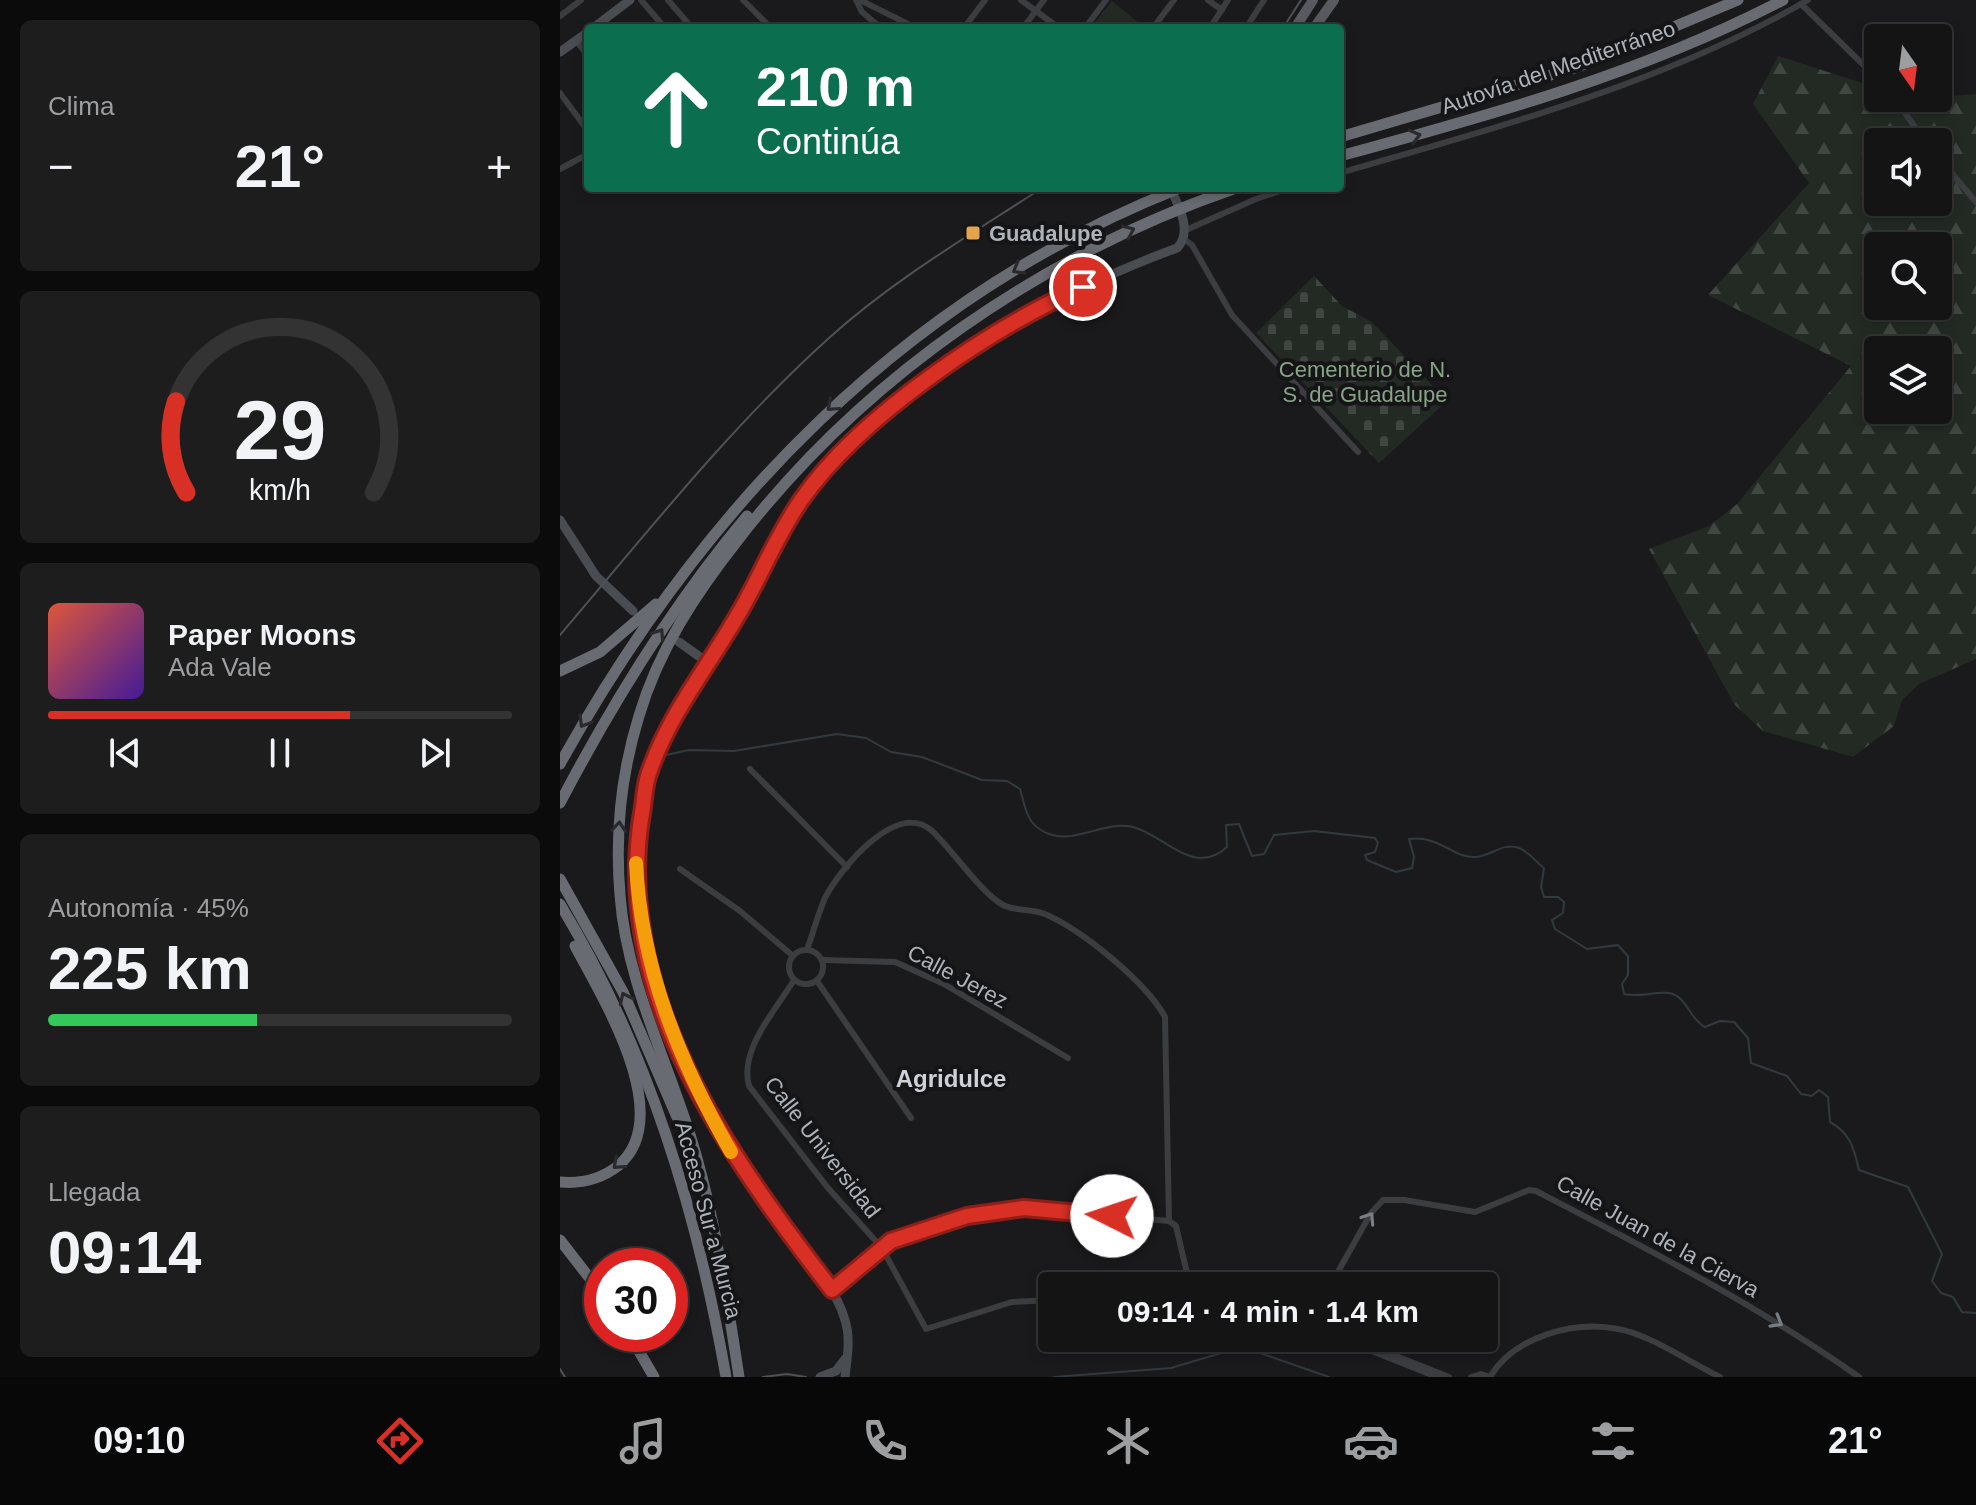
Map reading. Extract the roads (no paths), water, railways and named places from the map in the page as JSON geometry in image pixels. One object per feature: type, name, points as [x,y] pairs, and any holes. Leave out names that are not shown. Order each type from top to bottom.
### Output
[{"type":"highway","name":"Autovía del Mediterráneo","points":[[1344,136],[1578,67],[1738,0]]},
{"type":"highway","name":"Autovía del Mediterráneo","points":[[1344,155],[1487,116],[1580,85],[1725,29],[1783,0]]},
{"type":"highway","points":[[560,764],[673,587],[707,540],[786,450],[892,355],[1009,274],[1083,232],[1164,192]]},
{"type":"highway","points":[[560,803],[638,666],[729,537],[822,437],[919,358],[1087,250],[1163,215],[1225,192]]},
{"type":"highway","points":[[739,1377],[706,1200],[689,1131],[640,991],[624,925],[618,841],[623,781],[633,737],[663,655],[717,567],[757,515],[806,461],[919,358]]},
{"type":"highway","points":[[560,671],[613,643],[673,587]]},
{"type":"highway","name":"Acceso Sur a Murcia","points":[[560,879],[606,958],[641,1032],[681,1127],[706,1200]]},
{"type":"highway","name":"Acceso Sur a Murcia","points":[[560,904],[611,998],[659,1113],[695,1234],[726,1377]]},
{"type":"highway","points":[[560,918],[625,1052],[643,1109],[637,1140],[622,1163],[588,1181],[560,1182]]},
{"type":"highway","points":[[560,1240],[584,1271]]},
{"type":"highway","points":[[639,1352],[654,1377]]},
{"type":"main road","points":[[1298,24],[1313,0]]},
{"type":"main road","points":[[1317,24],[1334,0]]},
{"type":"street","points":[[606,24],[630,0]]},
{"type":"street","points":[[641,0],[662,24]]},
{"type":"street","points":[[668,0],[689,24]]},
{"type":"street","points":[[743,0],[767,24]]},
{"type":"street","points":[[858,0],[900,24]]},
{"type":"street","points":[[858,0],[862,12],[876,24]]},
{"type":"street","points":[[967,24],[985,0]]},
{"type":"street","points":[[1021,0],[1054,24]]},
{"type":"street","points":[[1026,24],[1044,0]]},
{"type":"street","points":[[1088,24],[1106,0]]},
{"type":"street","points":[[1156,24],[1174,0]]},
{"type":"street","points":[[1208,0],[1222,10]]},
{"type":"street","points":[[1213,24],[1228,0]]},
{"type":"street","points":[[1249,24],[1264,0]]},
{"type":"street","points":[[560,16],[577,1]]},
{"type":"street","points":[[1344,172],[1491,132],[1621,85],[1764,24],[1804,2],[1864,64]]},
{"type":"street","points":[[560,52],[584,35]]},
{"type":"street","points":[[576,41],[584,51]]},
{"type":"street","points":[[560,93],[584,126]]},
{"type":"street","points":[[560,169],[584,156]]},
{"type":"street","points":[[1952,174],[1976,202]]},
{"type":"street","points":[[1166,192],[1185,235],[1232,315],[1358,452]]},
{"type":"street","points":[[845,1377],[849,1343],[846,1321],[832,1290],[736,1160],[711,1117],[668,1024],[644,943],[636,857],[648,778],[670,723],[748,597],[774,544],[803,497],[841,454],[980,343],[1060,298],[1177,248],[1185,235],[1256,199],[1277,192]]},
{"type":"street","points":[[560,520],[596,576],[633,611]]},
{"type":"street","points":[[679,642],[707,662]]},
{"type":"street","points":[[750,769],[847,867]]},
{"type":"street","points":[[793,956],[807,950],[825,900],[847,867],[892,825],[917,823],[929,828],[1004,905],[1035,911],[1088,941],[1150,996],[1165,1017],[1168,1031],[1169,1221]]},
{"type":"street","points":[[680,869],[740,911],[793,956]]},
{"type":"street","points":[[793,956],[789,971],[794,980],[806,985],[817,981],[823,968],[822,960],[807,950]]},
{"type":"street","name":"Calle Jerez","points":[[822,960],[895,962],[944,984],[1068,1058]]},
{"type":"street","name":"Calle Universidad","points":[[794,980],[745,1065],[749,1086],[828,1188],[882,1248],[926,1329],[1012,1302],[1038,1301]]},
{"type":"street","points":[[817,981],[911,1118]]},
{"type":"street","name":"Calle Juan de la Cierva","points":[[1338,1272],[1371,1213],[1383,1200],[1404,1200],[1475,1212],[1529,1190],[1536,1191],[1759,1312],[1859,1377]]},
{"type":"street","points":[[832,1290],[882,1248],[905,1236],[997,1210],[1024,1208],[1169,1221],[1176,1226],[1187,1272]]},
{"type":"street","points":[[1471,1377],[1481,1374],[1490,1377],[1507,1354],[1524,1343],[1555,1332],[1590,1328],[1619,1329],[1720,1377]]},
{"type":"street","points":[[828,1376],[843,1364],[849,1343]]},
{"type":"street","points":[[1373,1352],[1435,1377]]},
{"type":"street","points":[[1386,1352],[1449,1377]]},
{"type":"waterway","points":[[666,755],[689,750],[734,751],[837,734],[866,738],[891,752],[922,757],[982,780],[1007,781],[1020,789],[1034,825],[1050,834],[1073,836],[1109,827],[1133,827],[1179,852],[1202,858],[1215,855],[1227,847],[1226,825],[1239,824],[1252,856],[1264,854],[1274,835],[1314,831],[1375,838],[1378,843],[1375,852],[1365,855],[1367,860],[1396,872],[1412,868],[1414,857],[1409,839],[1429,840],[1468,857],[1502,848],[1519,848],[1544,868],[1541,887],[1544,897],[1558,897],[1564,902],[1563,913],[1552,920],[1555,929],[1587,949],[1618,945],[1628,956],[1628,975],[1622,984],[1624,994],[1669,993],[1680,998],[1705,1027],[1720,1021],[1734,1022],[1748,1038],[1751,1063],[1787,1076],[1801,1094],[1812,1096],[1819,1090],[1828,1097],[1830,1122],[1850,1142],[1859,1170],[1908,1187],[1942,1254],[1932,1281],[1941,1293],[1953,1297],[1962,1312],[1976,1313]]},
{"type":"waterway","points":[[1054,1377],[1171,1368],[1228,1351],[1257,1352],[1329,1377]]},
{"type":"tram line","points":[[1286,24],[1301,0]]},
{"type":"tram line","points":[[560,635],[723,444],[829,338],[906,277],[1036,192]]},
{"type":"tram line","points":[[560,1369],[565,1377]]},
{"type":"tram line","points":[[763,1377],[787,1374],[806,1377]]},
{"type":"place","name":"Guadalupe","points":[[973,233]]},
{"type":"district","name":"Agridulce","points":[[951,1079]]},
{"type":"park label","name":"Cementerio de N. S. de Guadalupe","points":[[1365,382]]}]
